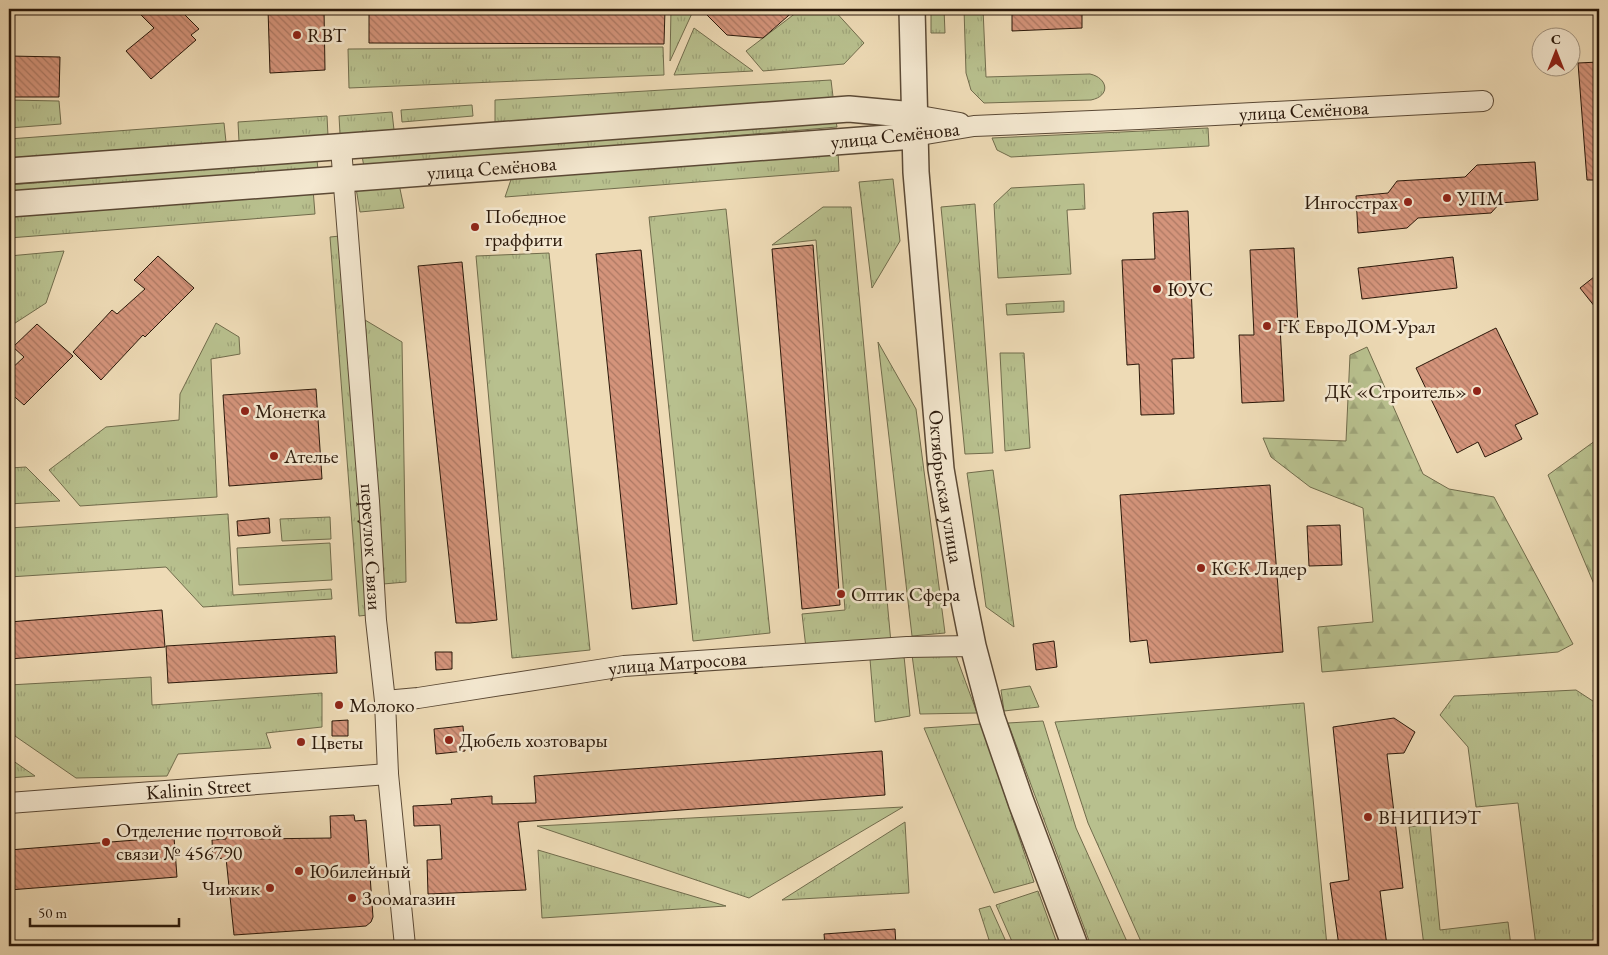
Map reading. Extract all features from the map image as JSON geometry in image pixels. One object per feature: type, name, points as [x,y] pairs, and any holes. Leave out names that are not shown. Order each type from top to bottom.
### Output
[{"type":"street","name":"Октябрьская улица","points":[[912,9],[916,172],[941,469],[973,646],[992,718],[1075,946]]},
{"type":"street","name":"улица Семёнова","points":[[9,204],[344,179],[914,126],[974,126],[1132,120],[1483,101]]},
{"type":"street","name":"улица Семёнова","points":[[9,171],[849,110],[914,126]]},
{"type":"street","name":"переулок Связи","points":[[341,148],[369,501],[376,620],[385,700],[388,774],[406,946]]},
{"type":"street","name":"улица Матросова","points":[[385,700],[418,698],[624,666],[907,647],[973,646]]},
{"type":"street","name":"Kalinin Street","points":[[9,804],[388,774]]},
{"type":"green space","points":[[671,9],[694,9],[670,61]]},
{"type":"green space","points":[[801,9],[833,9],[864,43],[844,64],[763,71],[746,51]]},
{"type":"green space","points":[[931,9],[944,9],[945,33],[931,33]]},
{"type":"green space","points":[[964,9],[983,9],[986,77],[1090,74],[1101,79],[1104,83],[1105,87],[1102,95],[1091,100],[984,103],[971,90],[966,73]]},
{"type":"green space","points":[[694,28],[753,71],[674,75]]},
{"type":"green space","points":[[663,47],[664,75],[349,88],[348,49]]},
{"type":"green space","points":[[831,80],[834,105],[495,123],[495,100]]},
{"type":"green space","points":[[9,100],[59,101],[61,124],[9,128]]},
{"type":"green space","points":[[472,105],[473,116],[402,122],[401,110]]},
{"type":"green space","points":[[392,112],[394,130],[340,134],[339,116]]},
{"type":"green space","points":[[327,116],[328,136],[239,142],[238,122]]},
{"type":"green space","points":[[836,121],[837,127],[364,167],[362,156]]},
{"type":"green space","points":[[224,123],[226,142],[9,158],[9,139]]},
{"type":"green space","points":[[1208,128],[1209,146],[1011,157],[997,150],[992,138]]},
{"type":"green space","points":[[838,151],[839,171],[505,197],[515,168]]},
{"type":"green space","points":[[317,160],[318,170],[9,195],[9,185]]},
{"type":"green space","points":[[893,179],[900,241],[872,288],[859,182]]},
{"type":"green space","points":[[399,184],[404,208],[360,212],[356,188]]},
{"type":"green space","points":[[1084,184],[1085,209],[1067,210],[1071,274],[998,278],[994,204],[1011,188]]},
{"type":"green space","points":[[313,189],[315,214],[9,238],[9,213]]},
{"type":"green space","points":[[975,204],[993,453],[965,454],[941,207]]},
{"type":"green space","points":[[823,207],[851,207],[891,643],[806,648],[802,614],[845,610],[816,240],[772,245]]},
{"type":"green space","points":[[726,209],[770,633],[693,641],[649,217]]},
{"type":"green space","points":[[340,236],[368,615],[359,616],[330,237]]},
{"type":"green space","points":[[64,251],[46,303],[9,327],[9,256]]},
{"type":"green space","points":[[549,253],[590,650],[512,658],[476,256]]},
{"type":"green space","points":[[1064,301],[1064,312],[1007,315],[1006,304]]},
{"type":"green space","points":[[365,320],[402,342],[406,582],[383,584]]},
{"type":"green space","points":[[216,323],[239,337],[240,354],[211,359],[217,497],[80,506],[49,470],[106,427],[179,420],[180,394]]},
{"type":"green space","points":[[878,342],[916,409],[945,633],[912,636]]},
{"type":"green space","points":[[1367,347],[1423,474],[1449,489],[1494,497],[1573,644],[1558,652],[1322,672],[1318,627],[1373,622],[1363,508],[1310,487],[1271,457],[1263,438],[1346,441],[1350,355]]},
{"type":"green space","points":[[1000,353],[1024,353],[1030,448],[1005,451]]},
{"type":"green space","points":[[1599,438],[1599,596],[1548,475]]},
{"type":"green space","points":[[26,467],[60,501],[9,504],[9,468]]},
{"type":"green space","points":[[993,470],[1014,627],[986,607],[967,473]]},
{"type":"green space","points":[[228,514],[233,595],[331,589],[332,599],[203,607],[166,567],[9,577],[9,528]]},
{"type":"green space","points":[[330,517],[331,539],[282,541],[280,519]]},
{"type":"green space","points":[[330,543],[332,580],[239,585],[237,548]]},
{"type":"green space","points":[[955,653],[977,713],[920,714],[912,655]]},
{"type":"green space","points":[[904,656],[910,716],[875,722],[870,659]]},
{"type":"green space","points":[[151,677],[152,705],[322,693],[322,727],[266,733],[271,748],[178,754],[167,776],[76,778],[15,736],[9,707],[9,685]]},
{"type":"green space","points":[[1030,686],[1039,707],[1004,711],[1001,690]]},
{"type":"green space","points":[[1576,690],[1599,705],[1599,946],[1536,946],[1518,803],[1476,807],[1468,747],[1440,715],[1454,696]]},
{"type":"green space","points":[[1304,703],[1327,946],[1143,946],[1088,823],[1055,722]]},
{"type":"green space","points":[[1043,721],[1076,828],[1129,946],[1091,946],[1008,723]]},
{"type":"green space","points":[[981,724],[1034,882],[994,893],[924,728]]},
{"type":"green space","points":[[9,758],[35,776],[9,778]]},
{"type":"green space","points":[[903,807],[749,898],[537,826]]},
{"type":"green space","points":[[905,822],[909,893],[782,900]]},
{"type":"green space","points":[[1430,824],[1440,930],[1508,922],[1511,946],[1424,946],[1409,827]]},
{"type":"green space","points":[[538,850],[726,906],[542,918]]},
{"type":"green space","points":[[1038,891],[1058,946],[1014,946],[996,905]]},
{"type":"green space","points":[[990,906],[1008,946],[991,946],[979,909]]},
{"type":"building","points":[[135,9],[179,9],[199,29],[191,35],[196,40],[151,79],[126,51],[154,28]]},
{"type":"building","name":"RBT","points":[[268,9],[324,9],[325,70],[270,73]]},
{"type":"building","points":[[369,9],[665,9],[664,44],[369,43]]},
{"type":"building","points":[[701,9],[796,9],[763,38],[727,35]]},
{"type":"building","points":[[1012,9],[1082,9],[1082,28],[1012,31]]},
{"type":"building","points":[[9,56],[60,57],[59,97],[9,97]]},
{"type":"building","points":[[1599,62],[1599,180],[1587,180],[1579,78],[1580,63]]},
{"type":"building","name":"УПМ","points":[[1535,162],[1538,200],[1500,203],[1491,213],[1418,218],[1407,228],[1358,233],[1356,196],[1388,193],[1397,181],[1465,177],[1477,165]]},
{"type":"building","name":"ЮУС","points":[[1188,211],[1194,358],[1172,359],[1174,414],[1141,415],[1139,364],[1127,365],[1122,260],[1155,259],[1153,213]]},
{"type":"building","points":[[813,245],[840,605],[802,609],[772,249]]},
{"type":"building","points":[[1294,248],[1298,325],[1280,326],[1284,401],[1242,403],[1239,335],[1254,335],[1250,250]]},
{"type":"building","points":[[641,250],[677,604],[632,609],[596,254]]},
{"type":"building","points":[[158,256],[194,288],[145,337],[143,335],[101,380],[73,352],[112,310],[117,314],[145,289],[134,280]]},
{"type":"building","points":[[1453,257],[1457,288],[1362,299],[1358,268]]},
{"type":"building","points":[[462,262],[497,620],[470,623],[456,623],[418,266]]},
{"type":"building","points":[[1599,273],[1599,312],[1580,288]]},
{"type":"building","points":[[37,324],[73,356],[24,405],[9,392],[9,371],[24,357],[13,347]]},
{"type":"building","name":"ДК «Строитель»","points":[[1496,328],[1538,414],[1515,425],[1522,439],[1504,448],[1485,457],[1478,442],[1457,453],[1416,368]]},
{"type":"building","name":"Ателье","points":[[316,389],[322,479],[229,486],[223,395]]},
{"type":"building","name":"КСК Лидер","points":[[1270,485],[1283,652],[1150,663],[1147,640],[1130,642],[1120,495]]},
{"type":"building","points":[[269,518],[270,533],[238,536],[237,521]]},
{"type":"building","points":[[1340,525],[1342,565],[1309,566],[1307,526]]},
{"type":"building","points":[[162,610],[165,647],[9,659],[9,622]]},
{"type":"building","points":[[335,636],[337,673],[168,683],[166,646]]},
{"type":"building","points":[[1054,641],[1057,667],[1036,670],[1033,644]]},
{"type":"building","points":[[435,652],[452,652],[452,669],[436,670]]},
{"type":"building","name":"ВНИПИЭТ","points":[[1394,718],[1415,732],[1404,753],[1387,754],[1403,888],[1380,891],[1387,946],[1339,946],[1330,883],[1349,880],[1333,727]]},
{"type":"building","points":[[348,720],[348,736],[332,736],[332,721]]},
{"type":"building","name":"Дюбель хозтовары","points":[[463,726],[465,751],[436,754],[434,729]]},
{"type":"building","points":[[882,751],[885,795],[518,822],[526,890],[428,894],[427,860],[442,859],[440,825],[414,826],[413,806],[452,804],[451,799],[492,796],[492,804],[536,803],[534,776]]},
{"type":"building","name":"Юбилейный","points":[[354,815],[355,821],[366,820],[373,917],[371,922],[366,926],[234,935],[226,858],[213,859],[212,840],[226,839],[226,831],[255,829],[256,839],[331,838],[330,816]]},
{"type":"building","points":[[174,837],[177,877],[9,890],[9,850]]},
{"type":"building","points":[[895,929],[896,946],[825,946],[824,934]]},
{"type":"place","name":"RBT","points":[[297,35]]},
{"type":"place","name":"УПМ","points":[[1447,198]]},
{"type":"place","name":"Ингосстрах","points":[[1408,202]]},
{"type":"place","name":"Победное граффити","points":[[475,227]]},
{"type":"place","name":"ЮУС","points":[[1157,289]]},
{"type":"place","name":"ГК ЕвроДОМ-Урал","points":[[1267,326]]},
{"type":"place","name":"ДК «Строитель»","points":[[1477,391]]},
{"type":"place","name":"Монетка","points":[[245,411]]},
{"type":"place","name":"Ателье","points":[[274,456]]},
{"type":"place","name":"КСК Лидер","points":[[1201,568]]},
{"type":"place","name":"Оптик Сфера","points":[[841,594]]},
{"type":"place","name":"Молоко","points":[[339,705]]},
{"type":"place","name":"Дюбель хозтовары","points":[[449,740]]},
{"type":"place","name":"Цветы","points":[[301,742]]},
{"type":"place","name":"ВНИПИЭТ","points":[[1368,817]]},
{"type":"place","name":"Отделение почтовой связи № 456790","points":[[106,842]]},
{"type":"place","name":"Юбилейный","points":[[299,871]]},
{"type":"place","name":"Чижик","points":[[270,888]]},
{"type":"place","name":"Зоомагазин","points":[[352,898]]}]
